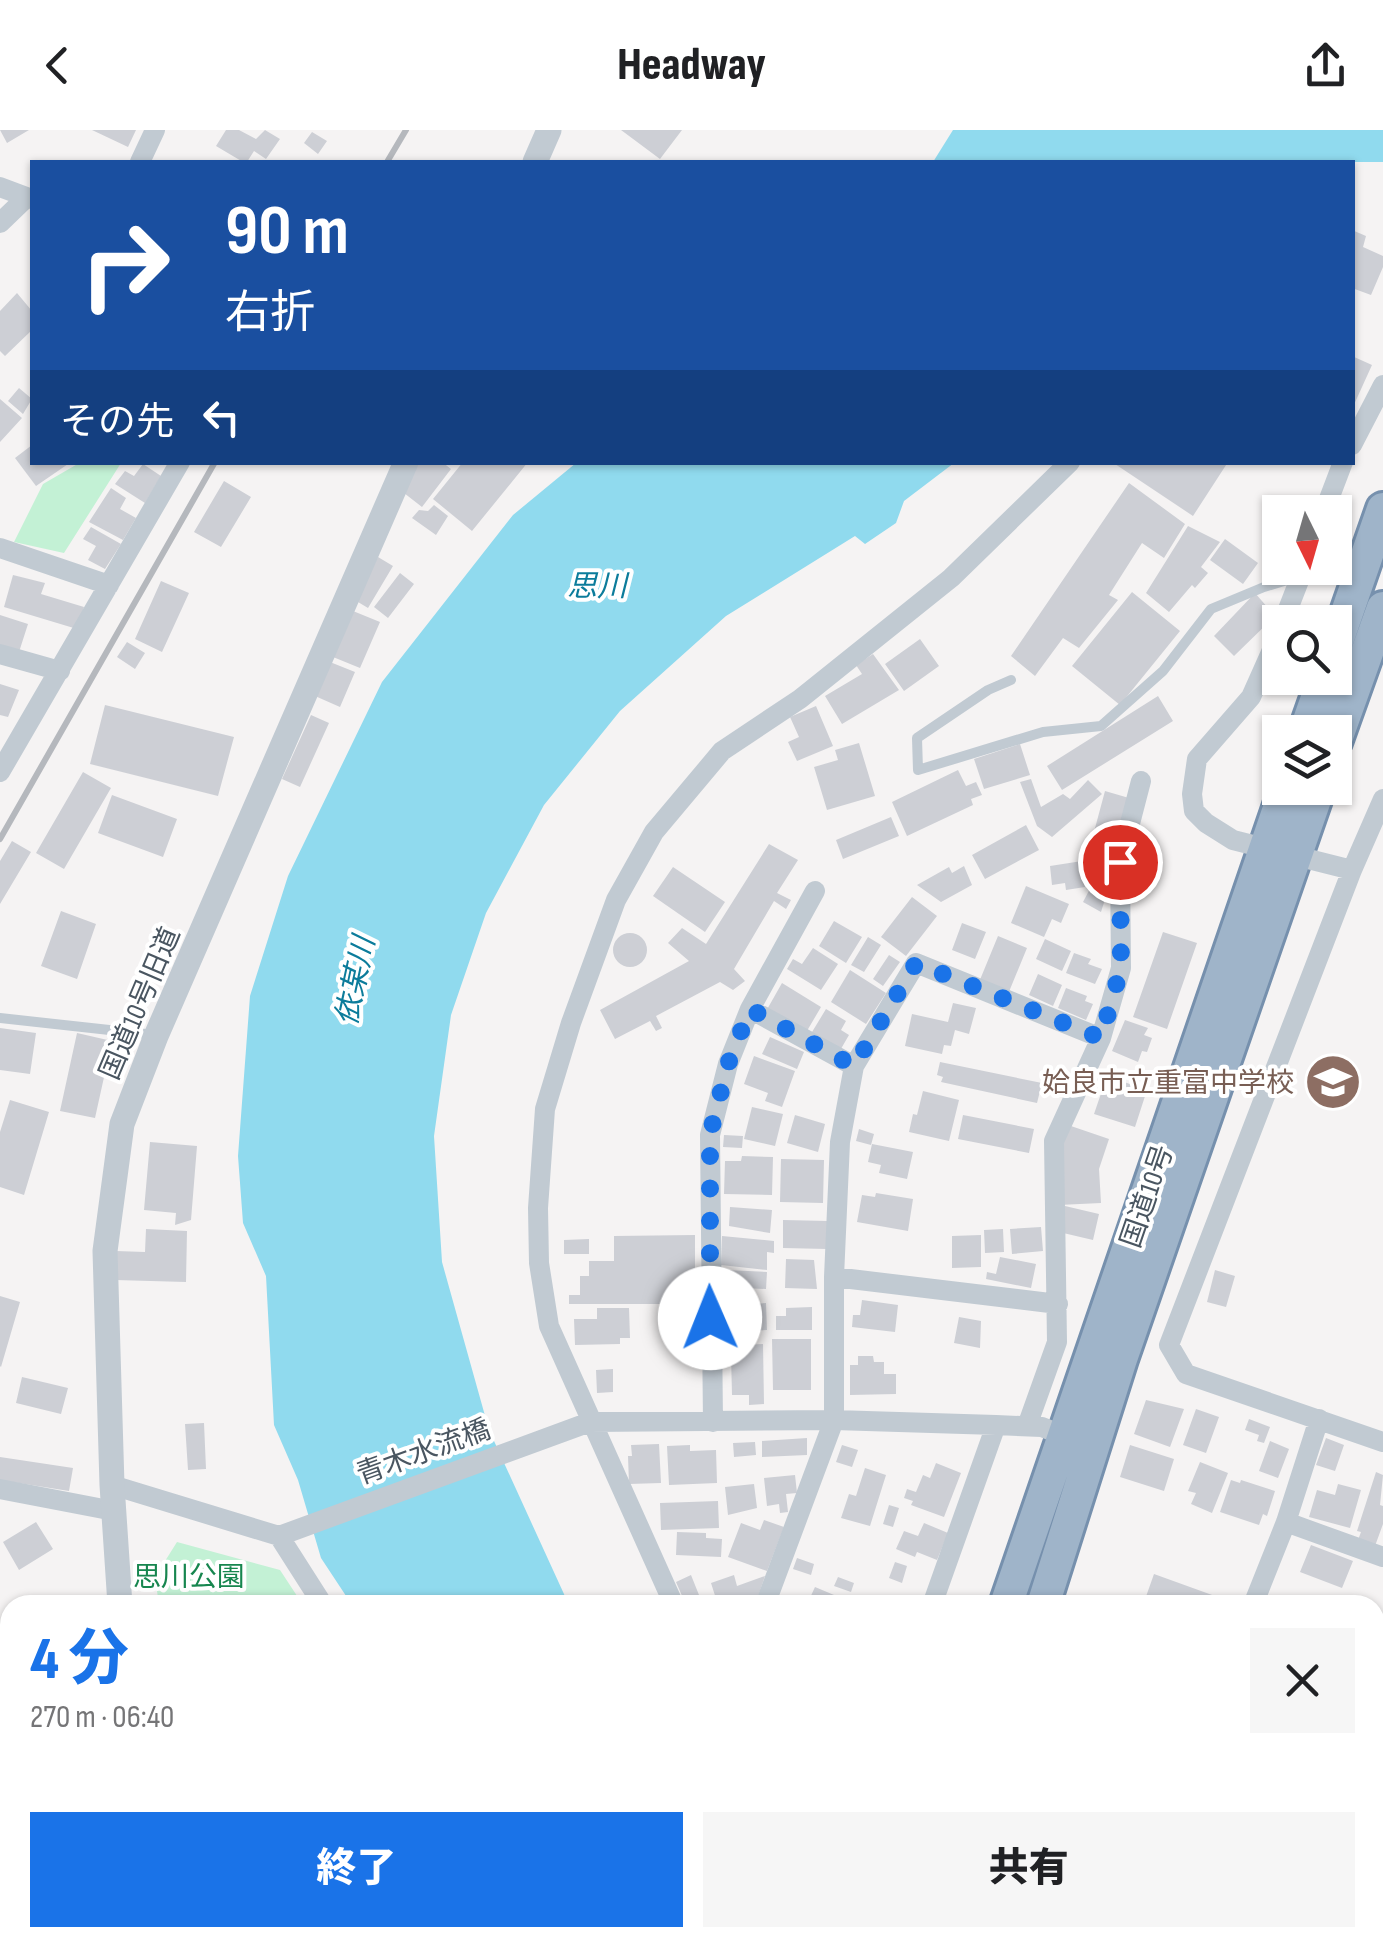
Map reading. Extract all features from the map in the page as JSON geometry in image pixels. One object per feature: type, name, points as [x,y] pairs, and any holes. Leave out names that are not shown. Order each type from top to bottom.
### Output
[{"type":"highway","points":[[1350,605],[1383,509]]},
{"type":"highway","points":[[1345,715],[1383,608]]},
{"type":"highway","name":"国道10号","points":[[1280,851],[1284,805]]},
{"type":"highway","name":"国道10号","points":[[1010,1595],[1078,1442],[1280,851],[1308,805]]},
{"type":"highway","name":"国道10号","points":[[1045,1595],[1078,1442]]},
{"type":"street","points":[[141,160],[155,130]]},
{"type":"street","points":[[536,160],[549,130]]},
{"type":"street","points":[[0,187],[30,198]]},
{"type":"street","points":[[0,222],[30,198]]},
{"type":"street","points":[[1355,439],[1383,385]]},
{"type":"street","points":[[0,772],[178,465]]},
{"type":"street","name":"国道10号旧道","points":[[119,1595],[105,1252],[122,1124],[156,1036],[405,465]]},
{"type":"street","points":[[669,1595],[583,1423],[549,1326],[538,1263],[546,1109],[570,1023],[616,900],[654,832],[722,751],[800,699],[951,578],[1067,465]]},
{"type":"street","points":[[1331,495],[1343,465]]},
{"type":"street","points":[[0,548],[109,585]]},
{"type":"street","points":[[0,654],[60,671]]},
{"type":"street","points":[[1262,671],[1250,697],[1197,759],[1194,810],[1233,840],[1352,870]]},
{"type":"street","points":[[1027,1426],[1057,1342],[1054,1141],[1101,1038],[1121,968],[1120,862],[1140,781]]},
{"type":"street","points":[[1383,799],[1169,1345],[1186,1374],[1383,1442]]},
{"type":"street","points":[[713,1422],[710,1134],[728,1064],[750,1009],[815,891]]},
{"type":"street","points":[[769,1595],[834,1420],[834,1277],[840,1142],[854,1066],[916,963],[1101,1038]]},
{"type":"street","points":[[750,1009],[854,1066]]},
{"type":"street","points":[[834,1277],[1058,1304]]},
{"type":"street","points":[[1257,1595],[1286,1522],[1319,1419]]},
{"type":"street","points":[[583,1423],[834,1420],[996,1424],[1042,1427],[1078,1442]]},
{"type":"street","name":"青木水流橋","points":[[284,1533],[583,1423]]},
{"type":"street","points":[[936,1595],[996,1424]]},
{"type":"street","points":[[112,1485],[284,1533],[318,1595]]},
{"type":"street","points":[[0,1489],[114,1511]]},
{"type":"street","points":[[1286,1522],[1383,1558]]},
{"type":"lane","points":[[1011,680],[988,690],[917,738],[918,770],[1043,732],[1101,726],[1163,671],[1211,609],[1269,585]]},
{"type":"lane","points":[[0,1018],[156,1036]]},
{"type":"green space","points":[[76,465],[120,465],[64,553],[14,542],[43,484]]},
{"type":"green space","name":"思川公園","points":[[177,1542],[280,1570],[296,1595],[158,1595],[155,1577]]},
{"type":"water","points":[[953,130],[1383,130],[1383,162],[934,160]]},
{"type":"water","name":"思川","points":[[574,465],[951,465],[904,501],[896,523],[865,544],[855,536],[726,616],[620,711],[544,805],[486,913],[451,1015],[434,1136],[442,1262],[489,1430],[564,1595],[345,1595],[321,1558],[298,1480],[274,1425],[266,1276],[243,1223],[238,1156],[250,996],[288,876],[382,682],[513,515]]},
{"type":"building","points":[[0,130],[29,130],[7,143]]},
{"type":"building","points":[[92,130],[136,130],[128,147]]},
{"type":"building","points":[[226,130],[239,130],[256,139],[265,130],[280,139],[266,159],[254,151],[248,160],[240,160],[216,146]]},
{"type":"building","points":[[621,130],[682,130],[660,159]]},
{"type":"building","points":[[312,132],[327,141],[318,154],[304,143]]},
{"type":"building","points":[[1355,231],[1366,236],[1363,247],[1383,256],[1383,267],[1371,295],[1355,289]]},
{"type":"building","points":[[17,293],[30,309],[30,332],[5,356],[0,351],[0,311]]},
{"type":"building","points":[[1355,357],[1372,365],[1355,402]]},
{"type":"building","points":[[19,388],[30,397],[23,414],[8,401]]},
{"type":"building","points":[[0,399],[22,418],[0,442]]},
{"type":"building","points":[[30,447],[30,465],[67,465],[36,486],[15,458]]},
{"type":"building","points":[[144,465],[161,476],[145,503],[115,484],[125,471],[134,476]]},
{"type":"building","points":[[416,465],[446,465],[451,469],[422,507],[404,493]]},
{"type":"building","points":[[461,465],[526,465],[472,531],[433,499]]},
{"type":"building","points":[[1116,465],[1226,465],[1193,516]]},
{"type":"building","points":[[224,481],[251,497],[221,547],[194,532]]},
{"type":"building","points":[[1129,483],[1185,524],[1164,558],[1142,543],[1109,595],[1118,600],[1079,648],[1063,638],[1035,676],[1011,656]]},
{"type":"building","points":[[111,488],[126,498],[120,509],[136,518],[123,540],[89,522]]},
{"type":"building","points":[[434,505],[448,516],[436,535],[412,518],[419,510],[428,511]]},
{"type":"building","points":[[1188,526],[1220,542],[1201,567],[1208,573],[1169,612],[1146,593]]},
{"type":"building","points":[[91,527],[121,544],[105,569],[88,560],[96,546],[83,539]]},
{"type":"building","points":[[1225,539],[1258,563],[1243,584],[1210,560]]},
{"type":"building","points":[[378,557],[393,566],[368,608],[353,599]]},
{"type":"building","points":[[400,573],[414,584],[388,618],[374,607]]},
{"type":"building","points":[[13,575],[45,583],[41,594],[84,607],[77,629],[4,607]]},
{"type":"building","points":[[161,581],[189,593],[162,652],[135,639]]},
{"type":"building","points":[[1132,592],[1180,631],[1120,705],[1072,666]]},
{"type":"building","points":[[1255,593],[1265,605],[1262,605],[1262,629],[1234,656],[1214,636]]},
{"type":"building","points":[[353,611],[380,622],[360,668],[333,657]]},
{"type":"building","points":[[0,615],[28,624],[19,652],[0,647]]},
{"type":"building","points":[[920,639],[939,666],[904,691],[885,664]]},
{"type":"building","points":[[127,642],[145,653],[135,669],[117,657]]},
{"type":"building","points":[[873,654],[899,690],[842,724],[825,696],[862,674],[856,665]]},
{"type":"building","points":[[330,662],[355,672],[340,707],[315,696]]},
{"type":"building","points":[[0,684],[19,690],[8,717],[0,715]]},
{"type":"building","points":[[1158,696],[1173,721],[1062,790],[1047,766]]},
{"type":"building","points":[[105,705],[234,737],[218,796],[90,764]]},
{"type":"building","points":[[816,706],[833,746],[797,761],[788,742],[799,737],[790,717]]},
{"type":"building","points":[[311,715],[329,723],[300,787],[282,779]]},
{"type":"building","points":[[859,743],[875,796],[827,810],[814,767],[838,760],[835,750]]},
{"type":"building","points":[[1020,744],[1030,775],[984,789],[974,759]]},
{"type":"building","points":[[958,770],[966,786],[976,782],[982,795],[971,799],[973,805],[907,836],[892,802]]},
{"type":"building","points":[[83,772],[111,788],[64,869],[36,853]]},
{"type":"building","points":[[1031,779],[1041,807],[1063,794],[1070,799],[1088,780],[1102,794],[1052,837],[1037,826],[1020,782]]},
{"type":"building","points":[[1105,791],[1129,798],[1116,849],[1091,843]]},
{"type":"building","points":[[112,795],[177,819],[163,857],[98,833]]},
{"type":"building","points":[[891,817],[899,836],[843,859],[836,840]]},
{"type":"building","points":[[1026,825],[1039,850],[985,879],[972,855]]},
{"type":"building","points":[[12,841],[31,852],[0,904],[0,861]]},
{"type":"building","points":[[769,844],[798,860],[777,893],[791,900],[786,909],[774,901],[734,969],[745,981],[733,990],[720,982],[656,1016],[662,1028],[656,1031],[650,1021],[615,1039],[600,1010],[689,961],[668,943],[682,928],[706,944]]},
{"type":"building","points":[[1095,859],[1098,879],[1084,881],[1085,887],[1066,890],[1065,883],[1052,885],[1050,866]]},
{"type":"building","points":[[964,866],[972,885],[941,902],[917,885],[949,867],[952,873]]},
{"type":"building","points":[[673,867],[725,902],[705,932],[653,896]]},
{"type":"building","points":[[1092,885],[1107,893],[1101,912],[1083,902]]},
{"type":"building","points":[[1026,886],[1069,904],[1061,923],[1052,919],[1044,937],[1011,923]]},
{"type":"building","points":[[912,897],[937,916],[906,956],[881,937]]},
{"type":"building","points":[[61,911],[96,924],[77,979],[41,966]]},
{"type":"building","points":[[834,921],[862,937],[846,963],[819,946]]},
{"type":"building","points":[[962,923],[986,932],[975,959],[952,950]]},
{"type":"building","points":[[1163,932],[1197,943],[1167,1029],[1133,1017]]},
{"type":"building","points":[[630,933],[642,938],[647,950],[642,962],[630,967],[618,962],[613,950],[618,938]]},
{"type":"building","points":[[998,936],[1027,948],[1006,999],[977,987]]},
{"type":"building","points":[[868,937],[881,945],[864,972],[851,965]]},
{"type":"building","points":[[1045,939],[1071,951],[1062,971],[1036,959]]},
{"type":"building","points":[[813,948],[838,964],[821,990],[787,969],[793,959],[802,964]]},
{"type":"building","points":[[1074,953],[1091,959],[1088,964],[1102,969],[1095,984],[1066,973]]},
{"type":"building","points":[[889,955],[900,962],[883,986],[873,979]]},
{"type":"building","points":[[850,970],[886,993],[866,1024],[831,1002]]},
{"type":"building","points":[[1038,974],[1062,985],[1053,1006],[1029,995]]},
{"type":"building","points":[[782,983],[821,1007],[804,1036],[765,1013]]},
{"type":"building","points":[[1066,988],[1087,996],[1085,1001],[1093,1004],[1086,1020],[1058,1008]]},
{"type":"building","points":[[953,1003],[976,1008],[969,1034],[955,1030],[951,1046],[944,1045],[942,1054],[905,1046],[912,1014],[948,1022]]},
{"type":"building","points":[[826,1009],[846,1021],[841,1030],[849,1035],[838,1054],[809,1037]]},
{"type":"building","points":[[1125,1020],[1148,1028],[1144,1035],[1152,1038],[1138,1062],[1112,1051]]},
{"type":"building","points":[[0,1028],[36,1033],[30,1074],[0,1070]]},
{"type":"building","points":[[77,1033],[112,1041],[95,1118],[60,1111]]},
{"type":"building","points":[[770,1037],[804,1052],[797,1069],[762,1054]]},
{"type":"building","points":[[754,1056],[795,1071],[782,1107],[765,1101],[768,1093],[744,1084]]},
{"type":"building","points":[[940,1062],[1042,1083],[1037,1103],[941,1082],[943,1077],[937,1075]]},
{"type":"building","points":[[1107,1076],[1147,1090],[1135,1127],[1094,1114]]},
{"type":"building","points":[[923,1091],[959,1100],[949,1141],[909,1132]]},
{"type":"building","points":[[10,1100],[49,1112],[24,1195],[0,1187],[0,1132]]},
{"type":"building","points":[[752,1107],[783,1114],[775,1146],[744,1139]]},
{"type":"building","points":[[795,1115],[825,1124],[818,1152],[787,1143]]},
{"type":"building","points":[[963,1115],[1034,1129],[1029,1153],[958,1139]]},
{"type":"building","points":[[1068,1125],[1109,1139],[1099,1169],[1101,1203],[1059,1205],[1057,1158]]},
{"type":"building","points":[[859,1129],[874,1134],[871,1145],[856,1141]]},
{"type":"building","points":[[724,1135],[743,1136],[742,1148],[723,1147]]},
{"type":"building","points":[[150,1142],[197,1146],[191,1220],[175,1225],[176,1213],[144,1210]]},
{"type":"building","points":[[872,1144],[913,1152],[907,1179],[879,1173],[881,1165],[868,1162]]},
{"type":"building","points":[[742,1156],[773,1157],[772,1195],[724,1194],[725,1161],[741,1161]]},
{"type":"building","points":[[781,1159],[824,1160],[823,1203],[780,1202]]},
{"type":"building","points":[[876,1193],[913,1199],[908,1231],[857,1222],[862,1195],[875,1197]]},
{"type":"building","points":[[1065,1206],[1099,1214],[1093,1240],[1059,1232]]},
{"type":"building","points":[[730,1207],[772,1210],[770,1233],[729,1226]]},
{"type":"building","points":[[783,1220],[828,1221],[827,1249],[783,1248]]},
{"type":"building","points":[[1041,1227],[1043,1251],[1012,1254],[1010,1229]]},
{"type":"building","points":[[146,1229],[187,1231],[186,1282],[115,1280],[116,1251],[145,1252]]},
{"type":"building","points":[[1003,1229],[1004,1252],[985,1253],[984,1230]]},
{"type":"building","points":[[695,1235],[695,1304],[569,1304],[569,1295],[580,1295],[580,1276],[589,1276],[589,1261],[614,1261],[614,1236]]},
{"type":"building","points":[[981,1235],[981,1267],[952,1268],[952,1236]]},
{"type":"building","points":[[722,1236],[774,1241],[774,1253],[767,1252],[767,1270],[721,1265]]},
{"type":"building","points":[[589,1239],[589,1254],[564,1254],[564,1240]]},
{"type":"building","points":[[1000,1257],[1036,1264],[1031,1288],[986,1279],[987,1272],[996,1274]]},
{"type":"building","points":[[786,1259],[814,1260],[817,1289],[785,1288]]},
{"type":"building","points":[[726,1270],[767,1272],[766,1289],[725,1287]]},
{"type":"building","points":[[1215,1270],[1235,1276],[1226,1307],[1207,1302]]},
{"type":"building","points":[[0,1296],[20,1302],[1,1367],[0,1366]]},
{"type":"building","points":[[862,1300],[898,1305],[895,1332],[852,1327],[853,1315],[860,1315]]},
{"type":"building","points":[[766,1303],[767,1330],[735,1332],[734,1305]]},
{"type":"building","points":[[812,1307],[812,1330],[776,1330],[776,1316],[786,1316],[786,1308]]},
{"type":"building","points":[[597,1308],[629,1308],[630,1338],[620,1338],[620,1344],[575,1345],[574,1319],[597,1319]]},
{"type":"building","points":[[959,1317],[981,1321],[980,1348],[954,1343]]},
{"type":"building","points":[[772,1339],[811,1339],[811,1390],[773,1390]]},
{"type":"building","points":[[763,1344],[764,1404],[749,1405],[749,1395],[732,1395],[731,1355],[724,1355],[724,1346]]},
{"type":"building","points":[[858,1356],[873,1356],[874,1362],[884,1362],[884,1374],[896,1374],[896,1394],[850,1395],[850,1365],[858,1365]]},
{"type":"building","points":[[613,1369],[613,1392],[597,1393],[596,1370]]},
{"type":"building","points":[[22,1377],[68,1388],[61,1414],[16,1403]]},
{"type":"building","points":[[1146,1400],[1184,1409],[1170,1447],[1134,1434]]},
{"type":"building","points":[[1196,1409],[1219,1417],[1206,1453],[1183,1445]]},
{"type":"building","points":[[1249,1419],[1270,1427],[1264,1443],[1257,1441],[1259,1435],[1245,1430]]},
{"type":"building","points":[[204,1423],[206,1469],[188,1470],[185,1424]]},
{"type":"building","points":[[807,1438],[807,1455],[762,1457],[762,1441]]},
{"type":"building","points":[[1326,1438],[1344,1445],[1335,1471],[1316,1465]]},
{"type":"building","points":[[1270,1441],[1289,1449],[1278,1478],[1259,1471]]},
{"type":"building","points":[[755,1442],[756,1455],[734,1457],[733,1443]]},
{"type":"building","points":[[659,1444],[661,1483],[629,1484],[631,1445]]},
{"type":"building","points":[[690,1445],[690,1451],[716,1450],[717,1483],[669,1485],[667,1446]]},
{"type":"building","points":[[842,1445],[858,1450],[852,1467],[836,1462]]},
{"type":"building","points":[[1130,1445],[1174,1459],[1164,1491],[1120,1477]]},
{"type":"building","points":[[0,1457],[73,1468],[69,1491],[0,1480]]},
{"type":"building","points":[[1200,1462],[1228,1473],[1212,1513],[1191,1504],[1196,1493],[1188,1491]]},
{"type":"building","points":[[936,1463],[961,1473],[944,1517],[911,1505],[913,1501],[904,1498],[907,1489],[916,1492],[923,1475],[930,1478]]},
{"type":"building","points":[[865,1468],[886,1475],[870,1526],[841,1518],[849,1494],[856,1496]]},
{"type":"building","points":[[1376,1472],[1383,1475],[1383,1524],[1375,1546],[1358,1540],[1361,1532],[1357,1531]]},
{"type":"building","points":[[795,1475],[797,1493],[786,1494],[788,1512],[780,1513],[779,1504],[767,1506],[764,1478]]},
{"type":"building","points":[[1231,1480],[1275,1491],[1267,1516],[1263,1514],[1259,1525],[1220,1512]]},
{"type":"building","points":[[754,1484],[757,1508],[728,1515],[725,1487]]},
{"type":"building","points":[[1338,1484],[1361,1490],[1350,1528],[1309,1517],[1317,1490],[1335,1495]]},
{"type":"building","points":[[718,1501],[719,1528],[661,1530],[660,1503]]},
{"type":"building","points":[[889,1505],[899,1508],[893,1527],[883,1524]]},
{"type":"building","points":[[764,1520],[784,1527],[767,1571],[728,1557],[741,1523],[760,1530]]},
{"type":"building","points":[[36,1522],[53,1549],[19,1570],[3,1542]]},
{"type":"building","points":[[924,1523],[948,1533],[937,1560],[896,1549],[904,1531],[918,1536]]},
{"type":"building","points":[[677,1532],[706,1533],[706,1538],[722,1539],[721,1557],[676,1555]]},
{"type":"building","points":[[1311,1545],[1353,1561],[1342,1588],[1300,1572]]},
{"type":"building","points":[[797,1558],[814,1564],[811,1575],[793,1569]]},
{"type":"building","points":[[895,1562],[907,1566],[902,1583],[889,1578]]},
{"type":"building","points":[[1154,1574],[1212,1595],[1147,1595]]},
{"type":"building","points":[[691,1575],[699,1595],[682,1595],[676,1582]]},
{"type":"building","points":[[734,1575],[737,1586],[765,1576],[758,1595],[715,1595],[711,1583]]},
{"type":"building","points":[[838,1577],[854,1583],[851,1592],[834,1586]]},
{"type":"building","points":[[815,1587],[834,1595],[811,1595]]},
{"type":"railway","points":[[388,160],[406,130]]},
{"type":"railway","points":[[0,839],[213,465]]},
{"type":"place","name":"姶良市立重富中学校","points":[[1333,1082]]},
{"type":"route","points":[[710,1318],[710,1134],[728,1064],[750,1009],[854,1066],[916,963],[1101,1038],[1121,968],[1120,862]]},
{"type":"water label","name":"依某川","points":[[355,981]]}]
